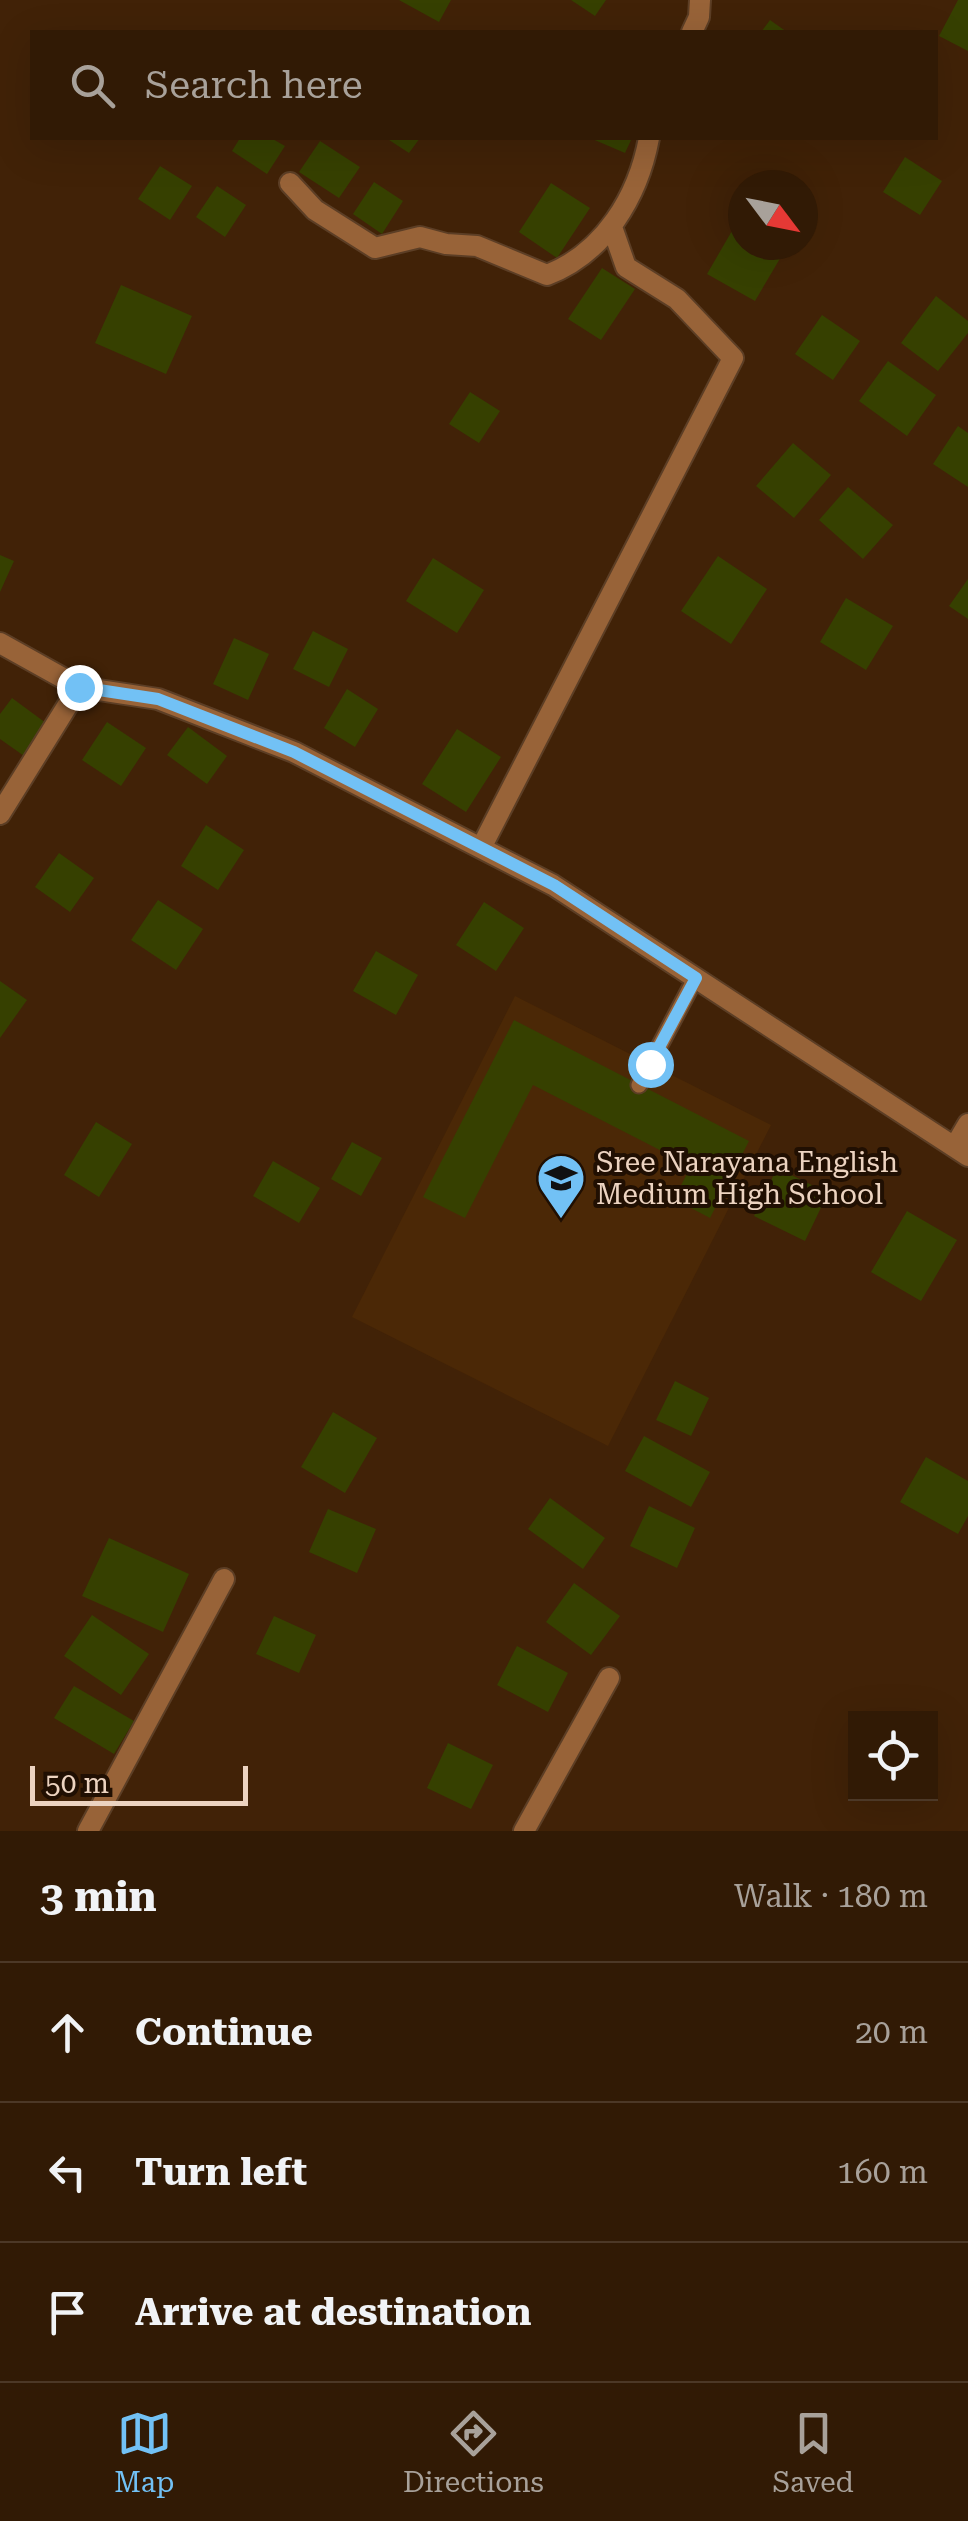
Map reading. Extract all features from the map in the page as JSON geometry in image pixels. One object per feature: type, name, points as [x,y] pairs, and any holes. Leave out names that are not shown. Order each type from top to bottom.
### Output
[{"type":"street","points":[[693,30],[700,0]]},
{"type":"street","points":[[290,182],[314,210],[375,248],[420,237],[477,246],[547,275],[568,267],[612,227],[634,193],[648,140]]},
{"type":"street","points":[[482,848],[733,358],[677,299],[626,266],[612,227]]},
{"type":"street","points":[[0,643],[79,687],[158,699],[294,752],[554,885],[962,1152],[968,1124]]},
{"type":"street","points":[[0,814],[79,687]]},
{"type":"street","points":[[88,1831],[224,1579]]},
{"type":"street","points":[[524,1831],[609,1678]]},
{"type":"lane","points":[[639,1085],[696,978]]},
{"type":"shaded area","name":"Sree Narayana English Medium High School","points":[[515,996],[771,1125],[608,1446],[352,1317]]},
{"type":"building","points":[[399,0],[451,0],[439,22]]},
{"type":"building","points":[[571,0],[606,0],[595,16]]},
{"type":"building","points":[[958,0],[968,0],[968,51],[939,36]]},
{"type":"building","points":[[770,20],[784,30],[762,30]]},
{"type":"building","points":[[239,140],[274,140],[285,146],[267,174],[232,151]]},
{"type":"building","points":[[389,140],[419,140],[409,153]]},
{"type":"building","points":[[595,140],[631,140],[625,153]]},
{"type":"building","points":[[320,141],[360,167],[339,198],[299,172]]},
{"type":"building","points":[[905,157],[942,181],[920,215],[883,192]]},
{"type":"building","points":[[160,166],[192,186],[170,220],[138,199]]},
{"type":"building","points":[[374,182],[403,201],[382,234],[353,214]]},
{"type":"building","points":[[551,183],[590,208],[557,258],[519,232]]},
{"type":"building","points":[[217,186],[246,205],[225,237],[196,217]]},
{"type":"building","points":[[728,238],[728,260],[779,260],[755,301],[707,274]]},
{"type":"building","points":[[602,268],[635,289],[601,340],[568,319]]},
{"type":"building","points":[[121,285],[192,316],[166,374],[95,343]]},
{"type":"building","points":[[936,296],[968,321],[968,333],[938,371],[901,343]]},
{"type":"building","points":[[822,315],[860,341],[833,380],[795,354]]},
{"type":"building","points":[[888,361],[936,395],[907,436],[859,401]]},
{"type":"building","points":[[470,392],[500,411],[479,443],[449,424]]},
{"type":"building","points":[[958,426],[968,433],[968,487],[933,464]]},
{"type":"building","points":[[793,443],[831,475],[794,518],[756,486]]},
{"type":"building","points":[[848,487],[893,525],[863,559],[819,520]]},
{"type":"building","points":[[0,555],[14,561],[0,592]]},
{"type":"building","points":[[718,556],[767,589],[731,644],[681,611]]},
{"type":"building","points":[[433,558],[484,590],[457,633],[406,601]]},
{"type":"building","points":[[968,579],[968,619],[949,606]]},
{"type":"building","points":[[846,598],[893,626],[866,670],[820,642]]},
{"type":"building","points":[[313,631],[348,649],[329,687],[293,669]]},
{"type":"building","points":[[234,638],[269,654],[248,700],[213,684]]},
{"type":"building","points":[[347,689],[378,709],[355,747],[324,728]]},
{"type":"building","points":[[12,698],[50,726],[27,758],[0,739],[0,714]]},
{"type":"building","points":[[107,722],[146,748],[121,786],[82,760]]},
{"type":"building","points":[[188,727],[227,756],[207,784],[167,755]]},
{"type":"building","points":[[457,729],[501,757],[466,812],[422,784]]},
{"type":"building","points":[[206,825],[244,850],[218,890],[181,866]]},
{"type":"building","points":[[59,853],[94,878],[70,912],[35,887]]},
{"type":"building","points":[[158,900],[203,929],[176,970],[131,940]]},
{"type":"building","points":[[484,902],[524,928],[496,971],[456,945]]},
{"type":"building","points":[[376,951],[418,975],[396,1015],[353,991]]},
{"type":"building","points":[[0,981],[27,1000],[0,1038]]},
{"type":"building","points":[[514,1020],[749,1141],[710,1218],[674,1199],[691,1166],[533,1085],[465,1218],[423,1197]]},
{"type":"building","points":[[96,1122],[132,1144],[99,1197],[64,1175]]},
{"type":"building","points":[[352,1142],[382,1158],[361,1196],[331,1179]]},
{"type":"building","points":[[273,1161],[320,1188],[299,1223],[253,1196]]},
{"type":"building","points":[[777,1168],[828,1193],[805,1241],[754,1216]]},
{"type":"building","points":[[907,1211],[957,1240],[921,1301],[871,1272]]},
{"type":"building","points":[[675,1381],[709,1398],[691,1436],[656,1420]]},
{"type":"building","points":[[333,1412],[377,1438],[345,1493],[301,1467]]},
{"type":"building","points":[[644,1436],[710,1472],[691,1507],[625,1471]]},
{"type":"building","points":[[926,1457],[968,1481],[968,1516],[958,1534],[900,1502]]},
{"type":"building","points":[[550,1498],[605,1538],[583,1569],[528,1529]]},
{"type":"building","points":[[649,1506],[695,1528],[677,1568],[630,1546]]},
{"type":"building","points":[[328,1509],[376,1529],[357,1573],[309,1552]]},
{"type":"building","points":[[109,1538],[189,1574],[163,1632],[82,1596]]},
{"type":"building","points":[[574,1583],[620,1616],[591,1655],[546,1622]]},
{"type":"building","points":[[92,1615],[149,1654],[121,1695],[64,1656]]},
{"type":"building","points":[[274,1616],[316,1635],[299,1673],[256,1654]]},
{"type":"building","points":[[517,1646],[568,1673],[548,1712],[497,1685]]},
{"type":"building","points":[[74,1686],[134,1721],[114,1754],[54,1718]]},
{"type":"building","points":[[448,1743],[493,1765],[471,1809],[427,1788]]},
{"type":"place","name":"Sree Narayana English Medium High School","points":[[561,1220]]},
{"type":"route","points":[[79,687],[158,699],[294,752],[554,885],[696,978],[650,1064]]}]
